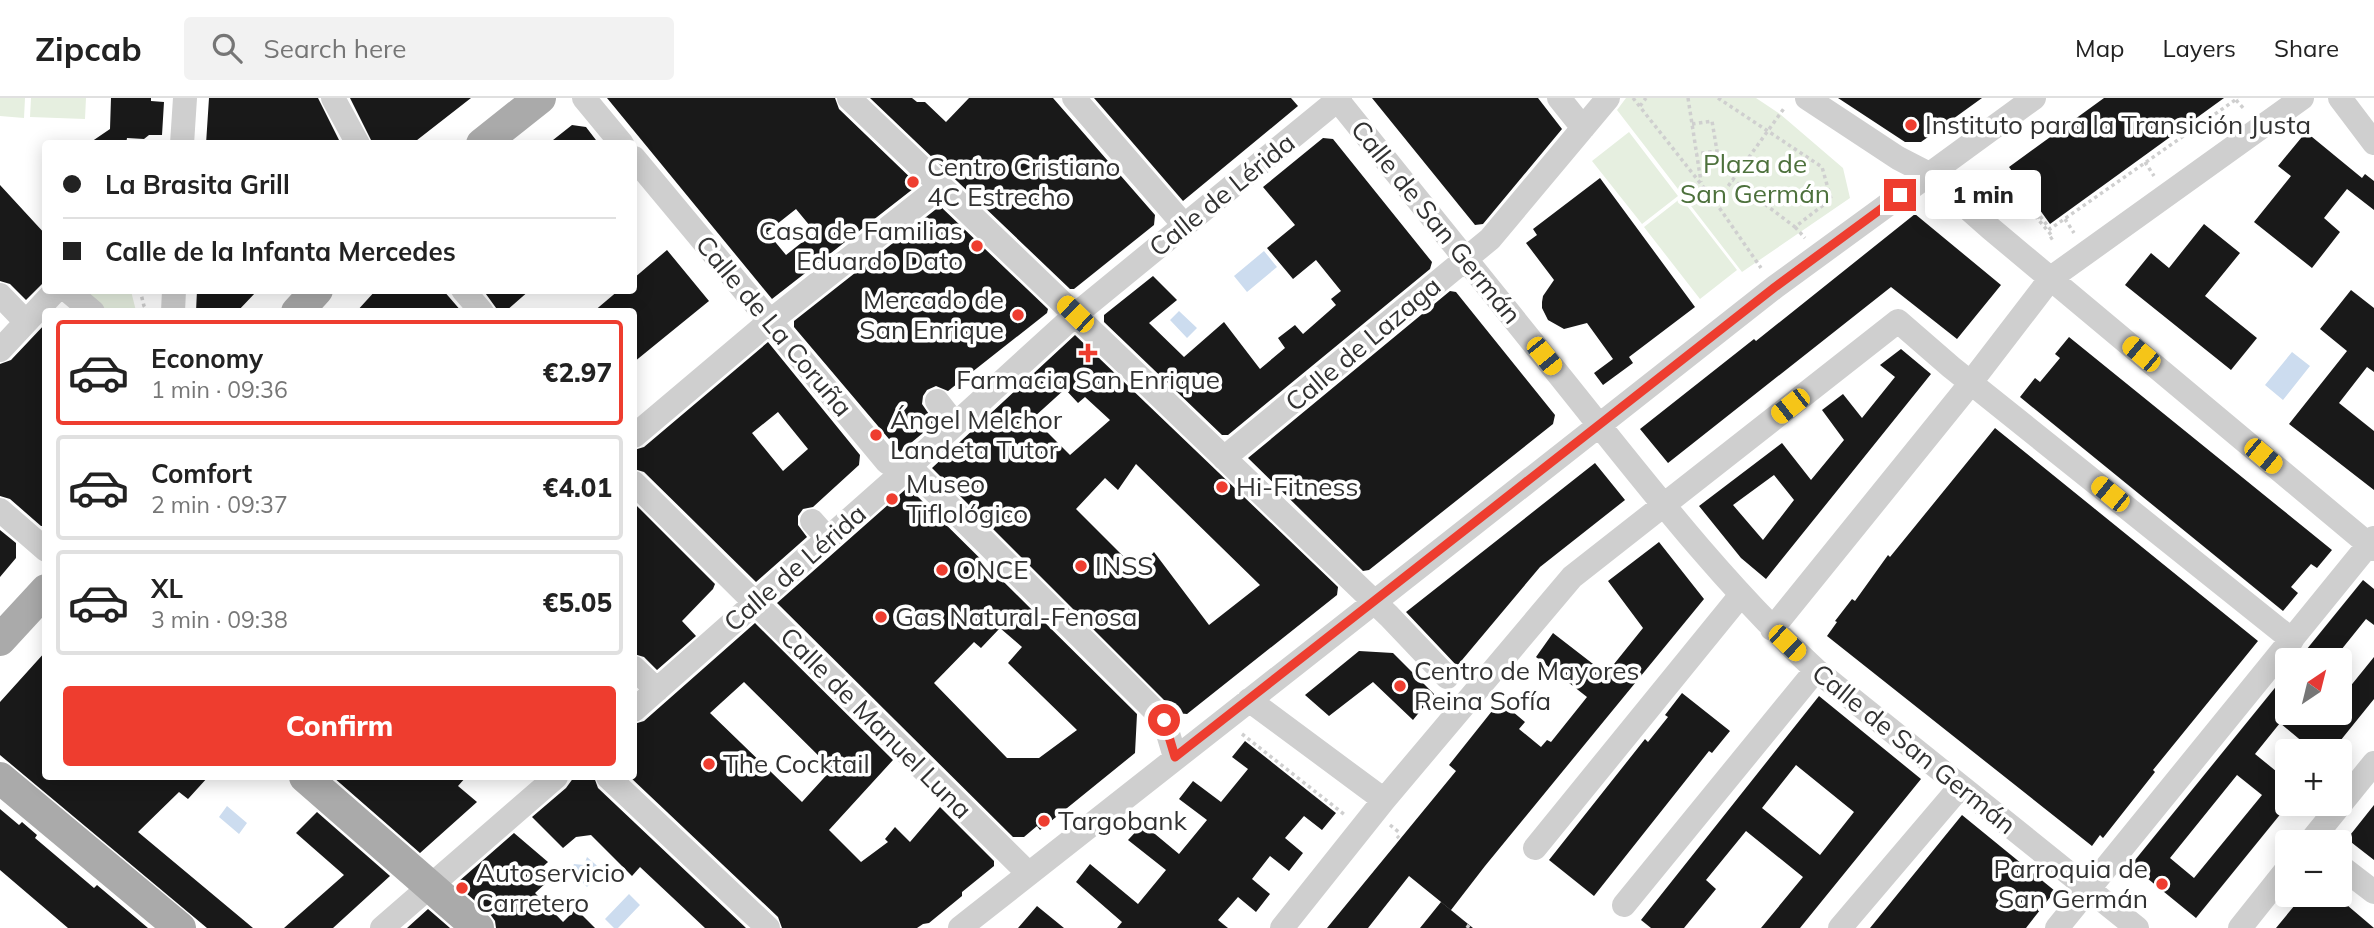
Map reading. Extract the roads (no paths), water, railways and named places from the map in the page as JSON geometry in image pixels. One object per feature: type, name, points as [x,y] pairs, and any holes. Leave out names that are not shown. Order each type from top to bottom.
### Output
[{"type":"main road","points":[[487,140],[540,98]]},
{"type":"main road","points":[[301,308],[313,294]]},
{"type":"main road","points":[[0,640],[42,594]]},
{"type":"main road","points":[[0,778],[180,928]]},
{"type":"main road","points":[[308,780],[478,928]]},
{"type":"street","points":[[182,140],[184,98]]},
{"type":"street","points":[[333,98],[356,140]]},
{"type":"street","points":[[584,98],[619,140]]},
{"type":"street","points":[[849,98],[1374,603],[1447,677]]},
{"type":"street","points":[[1074,98],[1184,225]]},
{"type":"street","points":[[1559,98],[1583,128]]},
{"type":"street","name":"Calle de Lazaga","points":[[1223,458],[1490,239],[1608,98]]},
{"type":"street","points":[[960,928],[1775,287],[2034,98]]},
{"type":"street","points":[[1772,629],[2051,278],[2302,98]]},
{"type":"street","points":[[2340,98],[2374,143]]},
{"type":"street","name":"Calle de Lérida","points":[[637,707],[755,602],[820,530],[904,472],[1075,314],[1338,99]]},
{"type":"street","name":"Calle de San Germán","points":[[1338,99],[1598,426],[1740,596],[1816,670],[2137,928]]},
{"type":"street","points":[[1796,102],[1929,174],[2372,544],[2057,928]]},
{"type":"street","name":"Calle de La Coruña","points":[[637,162],[887,462],[904,472],[918,475],[1164,720],[1175,757]]},
{"type":"street","points":[[637,433],[769,322],[941,186]]},
{"type":"street","points":[[0,350],[52,294]]},
{"type":"street","points":[[72,294],[88,308]]},
{"type":"street","points":[[466,294],[479,308]]},
{"type":"street","points":[[0,295],[26,322]]},
{"type":"street","points":[[1282,928],[1384,800],[1572,577],[1898,321],[2292,640]]},
{"type":"street","points":[[937,401],[955,425]]},
{"type":"street","name":"Calle de Manuel Luna","points":[[637,486],[1028,873]]},
{"type":"street","points":[[0,510],[42,547]]},
{"type":"street","points":[[1535,848],[1740,596]]},
{"type":"street","points":[[1624,905],[1816,670]]},
{"type":"street","points":[[637,671],[657,690]]},
{"type":"street","points":[[1249,700],[1384,800]]},
{"type":"street","points":[[2320,830],[2374,763]]},
{"type":"street","points":[[382,928],[552,780]]},
{"type":"street","points":[[611,780],[768,928]]},
{"type":"street","points":[[1840,928],[1960,787]]},
{"type":"street","points":[[2352,875],[2374,892]]},
{"type":"street","points":[[2239,928],[2275,884]]},
{"type":"water","points":[[1264,251],[1277,267],[1247,292],[1234,276]]},
{"type":"water","points":[[1179,311],[1197,328],[1187,338],[1170,320]]},
{"type":"water","points":[[2292,352],[2310,366],[2283,400],[2265,385]]},
{"type":"water","points":[[227,806],[247,823],[239,834],[219,817]]},
{"type":"water","points":[[587,857],[602,870],[587,887],[571,870],[574,864],[584,865]]},
{"type":"water","points":[[629,894],[640,905],[618,928],[614,928],[605,919]]},
{"type":"place","name":"Instituto para la Transición Justa","points":[[1911,125]]},
{"type":"place","name":"Centro Cristiano 4C Estrecho","points":[[913,182]]},
{"type":"place","name":"Casa de Familias Eduardo Dato","points":[[977,246]]},
{"type":"place","name":"Mercado de San Enrique","points":[[1018,315]]},
{"type":"place","name":"Farmacia San Enrique","points":[[1088,353]]},
{"type":"place","name":"Ángel Melchor Landeta Tutor","points":[[876,435]]},
{"type":"place","name":"Hi-Fitness","points":[[1222,487]]},
{"type":"place","name":"Museo Tiflológico","points":[[892,499]]},
{"type":"place","name":"INSS","points":[[1081,566]]},
{"type":"place","name":"ONCE","points":[[942,570]]},
{"type":"place","name":"Gas Natural-Fenosa","points":[[881,617]]},
{"type":"place","name":"Centro de Mayores Reina Sofía","points":[[1400,686]]},
{"type":"place","name":"The Cocktail","points":[[709,764]]},
{"type":"place","name":"Targobank","points":[[1044,821]]},
{"type":"place","name":"Parroquia de San Germán","points":[[2162,884]]},
{"type":"place","name":"Autoservicio Carretero","points":[[462,888]]},
{"type":"park label","name":"Plaza de San Germán","points":[[1755,179]]}]
